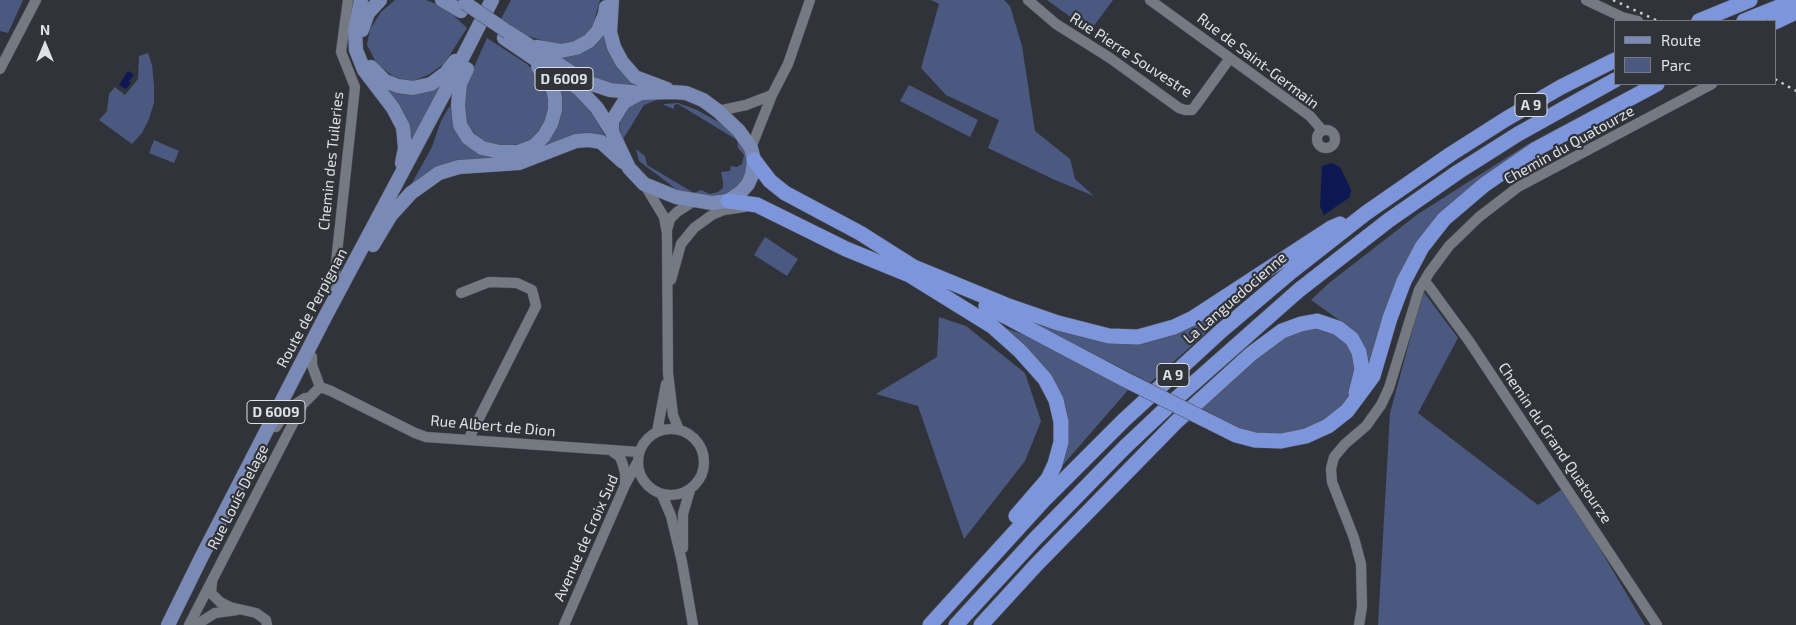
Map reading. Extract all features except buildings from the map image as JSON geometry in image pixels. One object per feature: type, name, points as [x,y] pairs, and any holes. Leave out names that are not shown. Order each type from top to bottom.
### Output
[{"type":"highway","points":[[1701,20],[1750,0]]},
{"type":"highway","points":[[1746,20],[1796,0]]},
{"type":"highway","points":[[1776,22],[1796,12]]},
{"type":"highway","name":"La Languedocienne","points":[[930,625],[1043,501],[1162,385],[1292,271],[1366,213],[1451,154],[1506,119],[1614,61]]},
{"type":"highway","name":"A 9","points":[[956,625],[1035,539],[1125,447],[1184,391],[1299,290],[1389,220],[1458,172],[1526,130],[1614,81]]},
{"type":"highway","points":[[909,270],[997,312],[1236,435],[1255,440],[1281,441],[1306,436],[1328,426],[1347,411],[1373,376],[1390,318],[1404,281],[1422,247],[1444,219],[1484,185],[1536,149],[1655,85]]},
{"type":"highway","points":[[752,154],[770,181],[785,193],[860,234],[909,270],[992,326],[1020,352],[1044,379],[1056,400],[1061,422],[1061,442],[1055,464],[1048,479],[1014,519],[995,553]]},
{"type":"highway","points":[[728,201],[757,205],[846,248],[1066,325],[1109,336],[1138,337],[1166,330],[1193,318],[1331,228],[1366,213]]},
{"type":"highway","points":[[981,625],[1036,565],[1176,422],[1251,354],[1282,331],[1301,324],[1317,322],[1338,328],[1352,339],[1359,352],[1362,369],[1358,388],[1347,411]]},
{"type":"main road","name":"D 6009","points":[[361,0],[355,30],[356,50],[364,70],[399,118],[405,136],[402,163],[386,201]]},
{"type":"main road","points":[[380,0],[368,13],[362,28],[361,44],[366,59],[373,71],[385,81],[398,86],[413,88],[431,84],[446,73],[480,31]]},
{"type":"main road","points":[[442,0],[462,5]]},
{"type":"main road","name":"D 6009","points":[[446,0],[462,5],[579,89],[597,108],[612,132],[628,168],[644,184],[676,197],[694,201],[712,203],[728,201]]},
{"type":"main road","name":"D 6009","points":[[528,51],[548,50],[560,52],[576,48],[589,41],[598,31],[605,14],[606,0]]},
{"type":"main road","points":[[612,0],[610,32],[614,47],[622,62],[635,77],[672,92]]},
{"type":"main road","name":"Route de Perpignan","points":[[175,625],[197,578],[494,3]]},
{"type":"main road","name":"Route de Perpignan","points":[[168,625],[336,296],[480,31]]},
{"type":"main road","points":[[480,31],[472,59],[460,84],[458,105],[460,125],[468,138],[482,148],[500,152],[518,152],[534,146],[544,136],[551,124],[555,98],[552,86],[528,51]]},
{"type":"main road","name":"D 6009","points":[[528,51],[586,82],[610,90],[642,93],[686,93],[703,100],[739,131],[752,154]]},
{"type":"main road","points":[[612,132],[612,121],[624,102],[642,93]]},
{"type":"main road","points":[[355,273],[392,215],[411,192],[439,173],[459,167],[519,163],[568,144],[589,140],[601,142],[628,168]]},
{"type":"main road","points":[[728,201],[741,192],[748,184],[752,175],[752,154]]},
{"type":"street","points":[[0,70],[36,0]]},
{"type":"street","name":"Chemin des Tuileries","points":[[336,296],[333,290],[355,87],[341,52],[348,0]]},
{"type":"street","points":[[752,154],[772,95],[788,64],[810,0]]},
{"type":"street","name":"Rue Pierre Souvestre","points":[[1028,0],[1063,29],[1110,58],[1179,108],[1185,110],[1192,110],[1230,58]]},
{"type":"street","name":"Rue de Saint-Germain","points":[[1150,0],[1310,116],[1322,130]]},
{"type":"street","points":[[1586,0],[1622,18],[1633,20]]},
{"type":"street","name":"Chemin du Quatourze","points":[[1359,625],[1362,607],[1361,564],[1354,538],[1332,482],[1330,469],[1334,457],[1345,444],[1366,426],[1381,405],[1389,388],[1419,290],[1425,280],[1449,246],[1479,217],[1518,187],[1710,85]]},
{"type":"street","points":[[718,111],[746,105],[772,95]]},
{"type":"street","points":[[644,184],[664,218],[667,233],[668,373],[673,415],[679,430]]},
{"type":"street","points":[[667,233],[673,216],[680,208],[694,201]]},
{"type":"street","points":[[668,298],[672,274],[681,244],[694,228],[712,215],[724,210],[757,205]]},
{"type":"street","name":"Chemin du Grand Quatourze","points":[[1425,280],[1469,341],[1657,625]]},
{"type":"street","points":[[461,293],[489,282],[517,283],[532,290],[536,306],[468,440]]},
{"type":"street","points":[[276,427],[288,409],[320,387],[312,365],[312,357]]},
{"type":"street","points":[[657,432],[668,373]]},
{"type":"street","name":"Rue Albert de Dion","points":[[320,387],[414,433],[426,437],[613,452],[638,452]]},
{"type":"street","name":"Rue Louis Delage","points":[[190,625],[303,404],[320,387]]},
{"type":"street","points":[[671,429],[679,430],[690,435],[698,442],[704,455],[704,468],[699,480],[690,490],[672,496],[662,495],[647,486],[639,474],[638,452],[645,441],[657,432],[671,429]]},
{"type":"street","points":[[613,452],[620,457],[623,465],[625,485]]},
{"type":"street","name":"Avenue de Croix Sud","points":[[564,625],[625,485],[637,463]]},
{"type":"street","points":[[682,562],[683,514],[690,490]]},
{"type":"street","points":[[662,495],[671,516],[682,562],[693,625]]},
{"type":"street","points":[[212,581],[212,593],[220,602],[230,607],[256,613],[266,620],[267,625]]},
{"type":"street","points":[[196,625],[215,613],[242,609]]},
{"type":"green space","points":[[0,0],[23,0],[8,33],[0,31]]},
{"type":"green space","points":[[395,0],[426,0],[446,8],[467,28],[444,64],[428,75],[410,82],[393,76],[377,64],[367,45],[370,29],[381,12]]},
{"type":"green space","points":[[511,0],[600,0],[593,25],[587,33],[578,41],[557,45],[524,35],[501,19]]},
{"type":"green space","points":[[931,0],[1004,0],[1010,6],[1022,46],[1035,131],[1070,159],[1075,179],[1094,196],[1055,180],[988,148],[999,120],[946,95],[921,68],[939,4]]},
{"type":"green space","points":[[1047,0],[1113,0],[1090,31]]},
{"type":"green space","points":[[604,30],[636,83],[634,86],[608,86],[557,56],[584,52],[596,42]]},
{"type":"green space","points":[[487,38],[527,64],[548,90],[548,109],[544,126],[535,137],[522,144],[497,146],[485,142],[471,130],[466,119],[463,100],[466,85]]},
{"type":"green space","points":[[148,53],[152,65],[154,103],[142,133],[132,144],[99,120],[107,111],[109,94],[115,87],[125,95],[138,79],[139,56]]},
{"type":"green space","points":[[556,80],[571,90],[592,112],[608,142],[491,162],[407,192],[432,147],[441,121],[449,107],[452,108],[470,147],[541,145]]},
{"type":"green space","points":[[444,84],[413,144],[384,86]]},
{"type":"green space","points":[[909,85],[978,120],[970,137],[900,101]]},
{"type":"green space","points":[[1639,85],[1648,85],[1535,147],[1419,245],[1367,380],[1342,322],[1311,300],[1329,283],[1418,214],[1528,144]]},
{"type":"green space","points":[[667,96],[644,105],[622,141],[619,131],[620,120],[628,106],[644,98]]},
{"type":"green space","points":[[678,103],[697,110],[731,129],[745,148],[749,168],[745,180],[730,194],[717,198],[680,192],[639,161],[636,149],[645,156],[647,165],[694,193],[701,190],[710,194],[718,192],[723,188],[721,172],[730,171],[731,166],[737,167],[742,164],[744,155],[738,148],[737,140],[678,104],[674,105],[674,109],[664,105]]},
{"type":"green space","points":[[154,140],[179,151],[174,163],[149,153]]},
{"type":"green space","points":[[765,237],[798,259],[787,276],[754,255]]},
{"type":"green space","points":[[1248,290],[1249,294],[1150,383],[1037,325],[1038,323],[1125,341]]},
{"type":"green space","points":[[1423,291],[1458,338],[1418,413],[1538,505],[1564,488],[1645,625],[1378,625],[1390,413]]},
{"type":"green space","points":[[939,317],[966,326],[1025,373],[1041,421],[1025,461],[964,539],[918,406],[876,394],[937,357]]},
{"type":"green space","points":[[998,325],[1027,336],[1129,389],[1055,474],[1059,399]]},
{"type":"green space","points":[[1317,326],[1348,342],[1358,369],[1354,387],[1340,408],[1325,420],[1304,430],[1281,434],[1256,433],[1238,428],[1201,408],[1254,357],[1285,335]]},
{"type":"shaded area","points":[[128,71],[134,75],[126,89],[119,85]]},
{"type":"shaded area","points":[[1332,163],[1340,167],[1351,190],[1350,197],[1324,215],[1320,206],[1322,166]]},
{"type":"railway","points":[[1613,0],[1656,20]]},
{"type":"railway","points":[[1776,80],[1796,91]]}]
